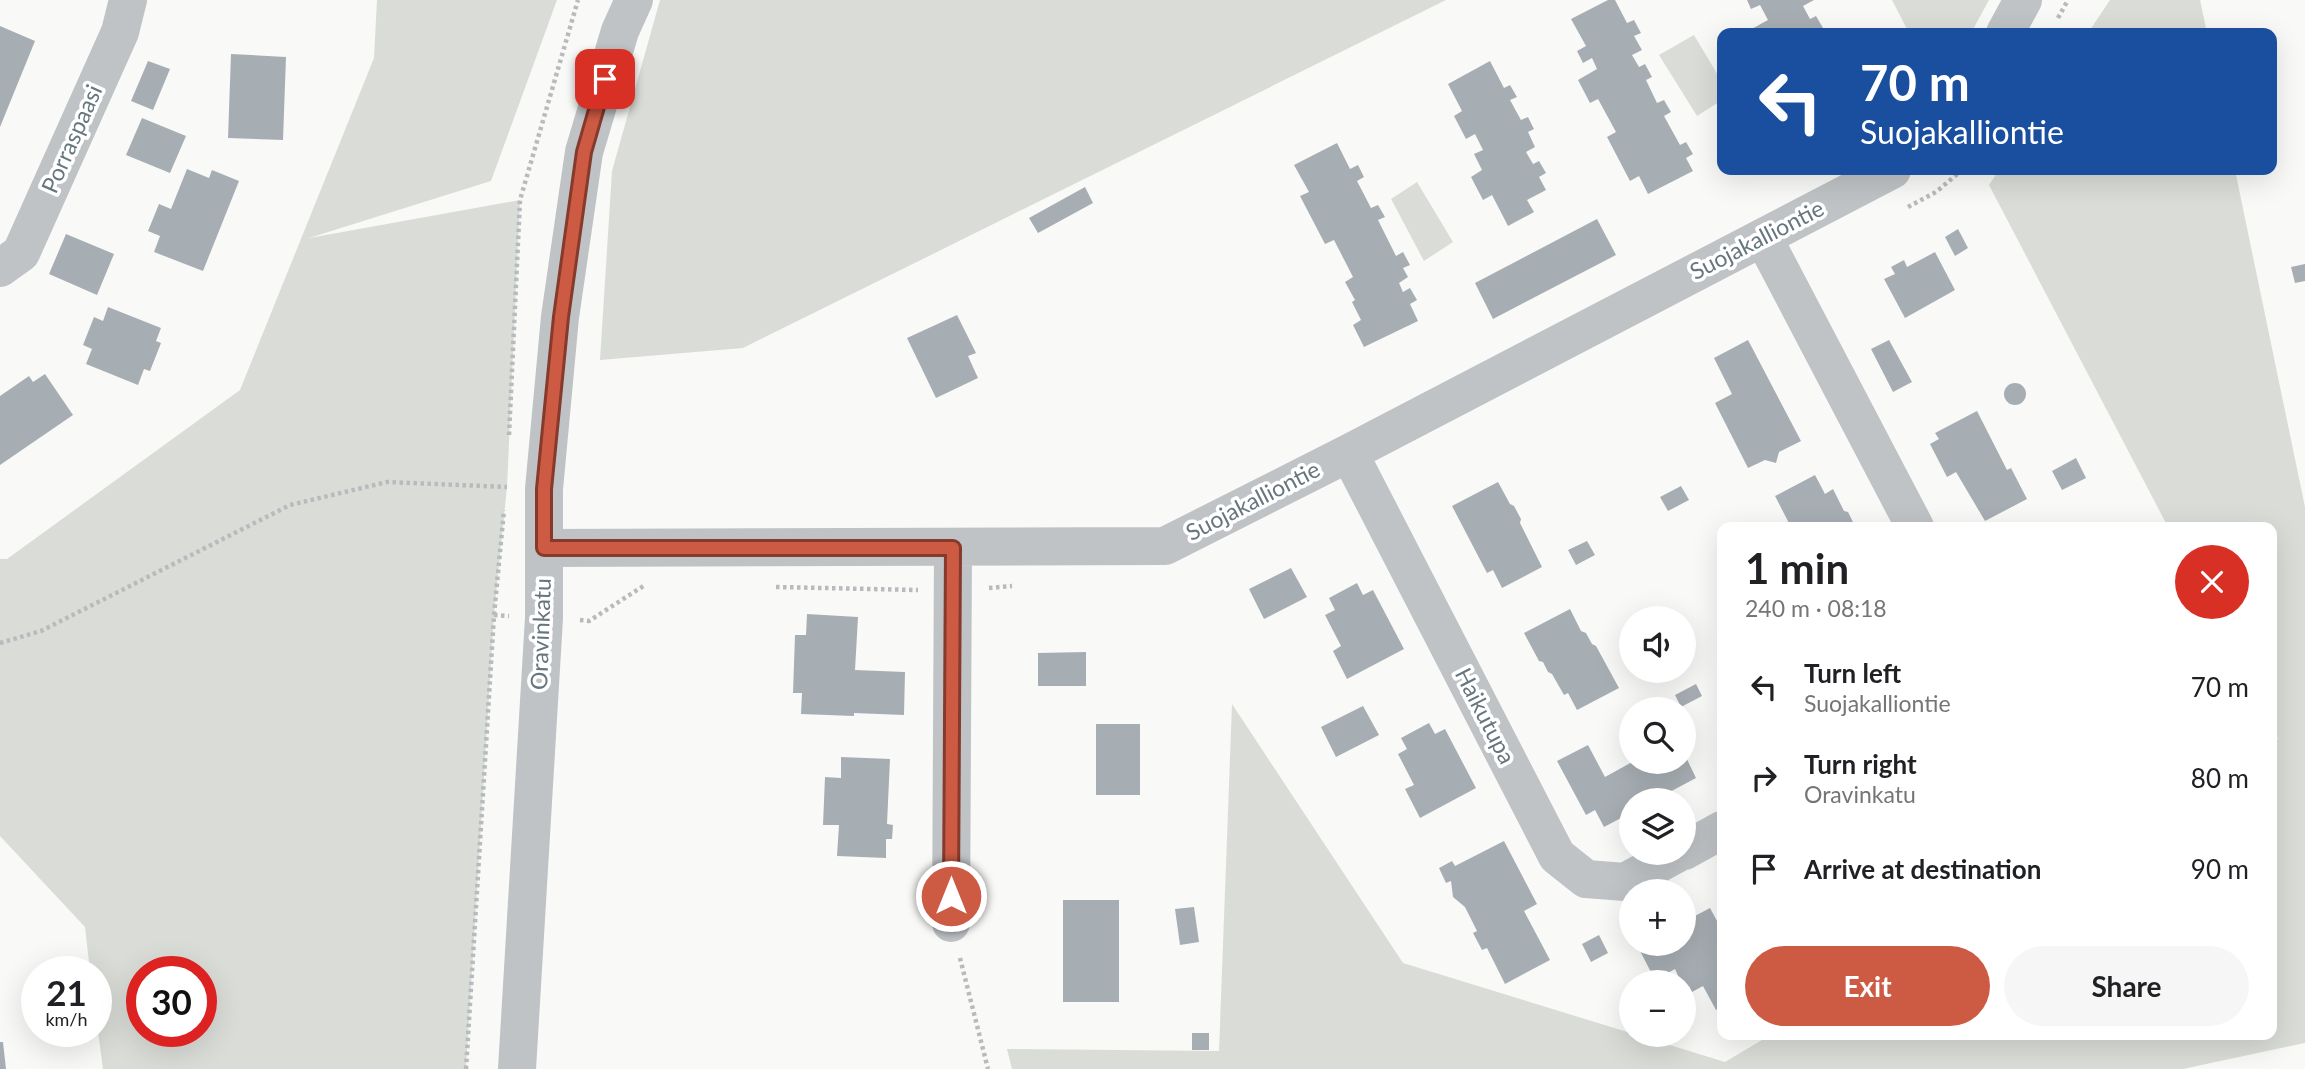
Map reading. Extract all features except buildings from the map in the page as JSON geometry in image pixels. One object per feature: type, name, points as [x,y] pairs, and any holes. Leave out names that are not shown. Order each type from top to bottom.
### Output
[{"type":"street","name":"Porraspaasi","points":[[0,268],[21,253],[120,32],[128,0]]},
{"type":"street","name":"Oravinkatu","points":[[517,1069],[544,618],[544,489],[561,317],[584,152],[620,31],[634,0]]},
{"type":"street","points":[[2008,28],[2024,0]]},
{"type":"street","name":"Suojakalliontie","points":[[544,548],[1165,546],[1882,175]]},
{"type":"street","points":[[1763,237],[1912,522]]},
{"type":"street","name":"Haikutupa","points":[[1349,453],[1557,856],[1586,879],[1625,882],[1656,865]]},
{"type":"street","points":[[951,923],[953,548]]},
{"type":"street","name":"Haikutupa","points":[[1696,844],[1717,833]]},
{"type":"path","points":[[0,643],[41,631],[290,505],[387,482],[544,489]]},
{"type":"path","points":[[951,923],[988,1069]]},
{"type":"shaded area","points":[[377,0],[557,0],[491,181],[309,238],[520,200],[507,487],[494,615],[466,1069],[103,1069],[100,1047],[112,1047],[112,956],[88,956],[85,927],[0,836],[0,559],[7,559],[240,390],[374,58]]},
{"type":"shaded area","points":[[660,0],[1446,0],[743,348],[600,360],[612,171]]},
{"type":"shaded area","points":[[1892,0],[1989,0],[1974,28],[1906,28]]},
{"type":"shaded area","points":[[2110,0],[2200,0],[2206,28],[2091,28]]},
{"type":"shaded area","points":[[1694,35],[1717,74],[1717,103],[1697,116],[1659,55]]},
{"type":"shaded area","points":[[1996,175],[2236,175],[2305,507],[2305,1043],[2183,1069],[1012,1069],[1007,1049],[1219,1051],[1232,704],[1403,963],[1619,1029],[1619,1047],[1676,1047],[1725,1062],[1762,1040],[2277,1040],[2277,522],[2165,522],[1989,185]]},
{"type":"shaded area","points":[[1417,182],[1453,242],[1424,261],[1391,199]]},
{"type":"route","points":[[605,79],[584,152],[561,317],[544,489],[544,548],[953,548],[951,896]]}]
